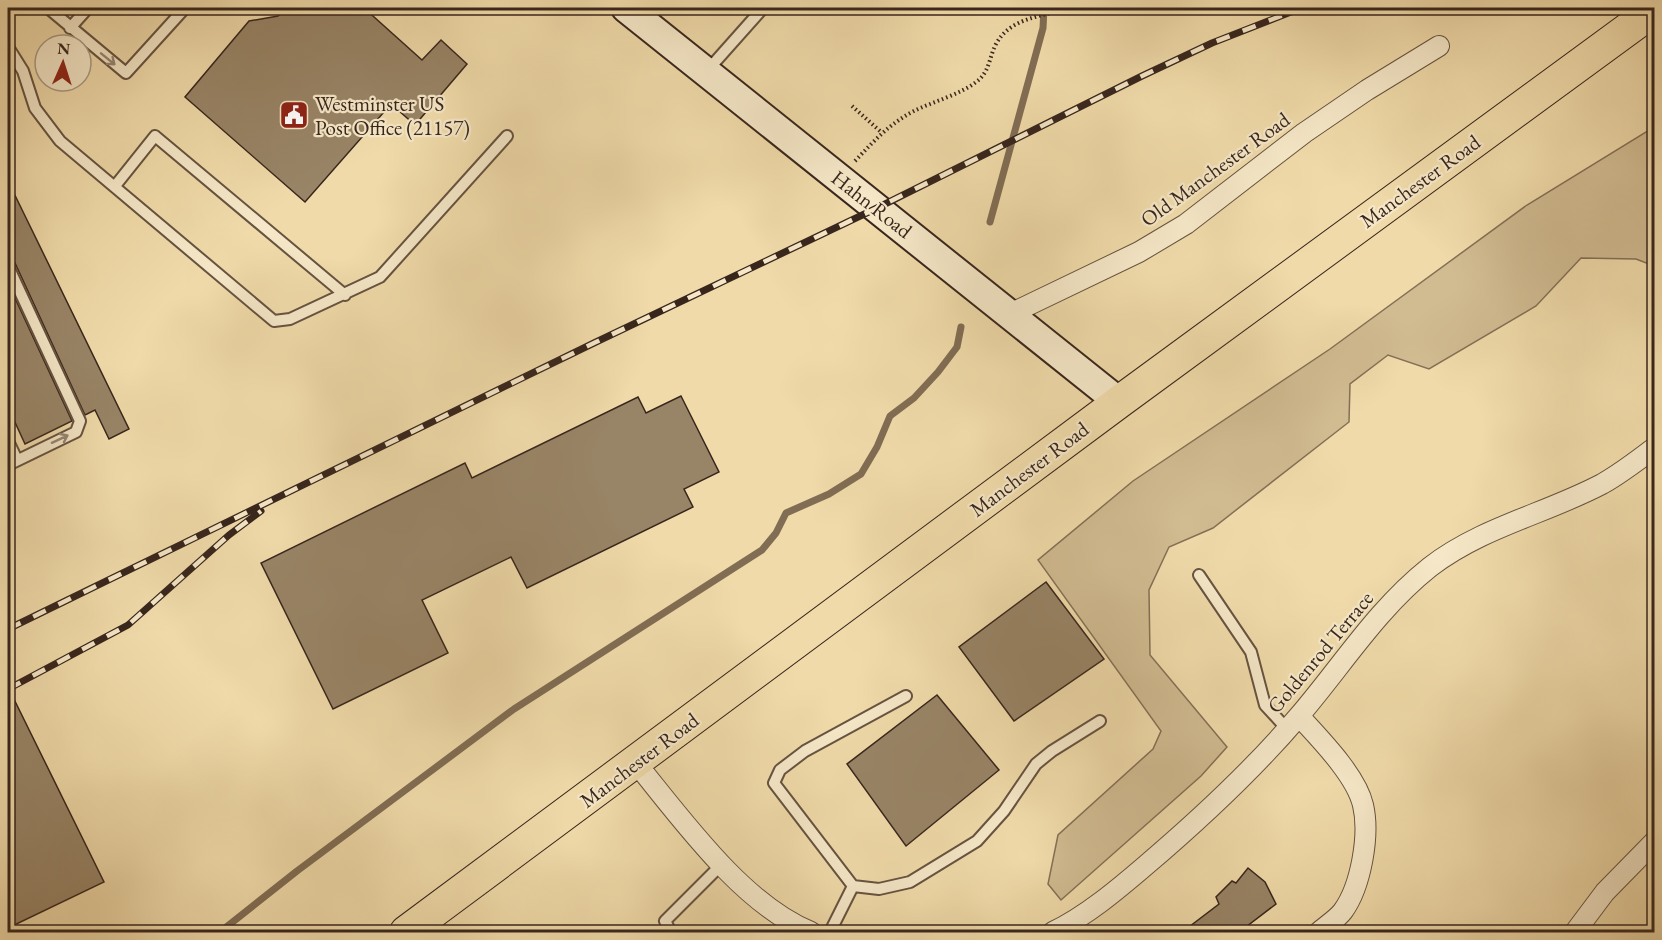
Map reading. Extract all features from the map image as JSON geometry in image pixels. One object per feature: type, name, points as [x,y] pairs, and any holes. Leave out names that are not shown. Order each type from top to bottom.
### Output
[{"type":"main road","name":"Hahn Road","points":[[626,8],[1119,402]]},
{"type":"main road","name":"Manchester Road","points":[[406,933],[1119,402],[1654,10]]},
{"type":"street","name":"Old Manchester Road","points":[[1010,314],[1128,258],[1186,224],[1304,133],[1367,90],[1439,46]]},
{"type":"street","name":"Goldenrod Terrace","points":[[1053,933],[1113,893],[1245,776],[1293,722],[1343,657],[1376,620],[1431,567],[1465,544],[1508,522],[1601,484],[1654,448]]},
{"type":"street","points":[[1293,722],[1340,762],[1363,803],[1366,836],[1359,873],[1343,911],[1319,933]]},
{"type":"street","points":[[636,763],[721,865],[757,898],[811,933]]},
{"type":"street","points":[[1575,933],[1605,892],[1654,842]]},
{"type":"lane","points":[[48,8],[126,74],[185,8]]},
{"type":"lane","points":[[70,28],[88,8]]},
{"type":"lane","points":[[705,73],[763,8]]},
{"type":"lane","points":[[8,47],[23,71],[35,108],[60,141],[274,321],[290,319],[380,277],[507,136]]},
{"type":"lane","points":[[115,186],[155,136],[345,295]]},
{"type":"lane","points":[[8,266],[80,418],[76,432],[12,462],[8,441]]},
{"type":"lane","points":[[1198,575],[1251,652],[1265,705],[1293,722]]},
{"type":"lane","points":[[906,696],[804,751],[780,771],[774,783],[853,886],[879,889],[910,882],[977,841],[1004,811],[1036,764],[1052,751],[1100,721]]},
{"type":"lane","points":[[671,933],[665,921],[721,865]]},
{"type":"lane","points":[[830,933],[853,886]]},
{"type":"path","points":[[839,178],[881,132],[913,112],[976,82],[989,67],[995,46],[1009,28],[1024,20],[1069,8]]},
{"type":"path","points":[[852,106],[881,132]]},
{"type":"shaded area","points":[[1654,127],[1654,266],[1636,259],[1581,258],[1536,306],[1429,369],[1388,355],[1350,384],[1349,422],[1213,528],[1169,547],[1149,590],[1150,655],[1227,747],[1201,776],[1061,900],[1048,884],[1058,835],[1153,749],[1161,731],[1038,560],[1133,481],[1330,349],[1527,205]]},
{"type":"building","name":"Westminster US Post Office (21157)","points":[[285,8],[364,8],[422,60],[441,40],[467,64],[415,125],[391,104],[305,202],[185,97],[249,21],[278,16]]},
{"type":"building","points":[[8,181],[129,429],[109,439],[95,410],[85,415],[15,263],[8,259]]},
{"type":"building","points":[[8,283],[72,421],[25,444],[8,407]]},
{"type":"building","points":[[681,396],[719,472],[684,489],[693,507],[527,588],[511,557],[422,600],[448,653],[333,709],[261,563],[465,463],[472,478],[638,397],[646,413]]},
{"type":"building","points":[[1046,582],[1104,659],[1014,721],[959,647]]},
{"type":"building","points":[[8,687],[104,882],[8,928]]},
{"type":"building","points":[[937,695],[999,770],[906,846],[847,764]]},
{"type":"building","points":[[1248,868],[1265,882],[1276,904],[1238,933],[1181,933],[1219,904],[1216,897],[1232,881],[1236,883]]},
{"type":"waterway","points":[[990,222],[1043,28],[1044,8]]},
{"type":"waterway","points":[[220,932],[297,871],[514,709],[762,550],[776,533],[786,513],[829,494],[861,474],[877,447],[890,416],[914,398],[938,372],[957,347],[961,327]]},
{"type":"railway","points":[[8,629],[596,342],[877,208],[1142,76],[1212,43],[1301,8]]},
{"type":"railway","points":[[8,689],[128,625],[229,535],[261,511]]},
{"type":"place","name":"Westminster US Post Office (21157)","points":[[294,115]]}]
